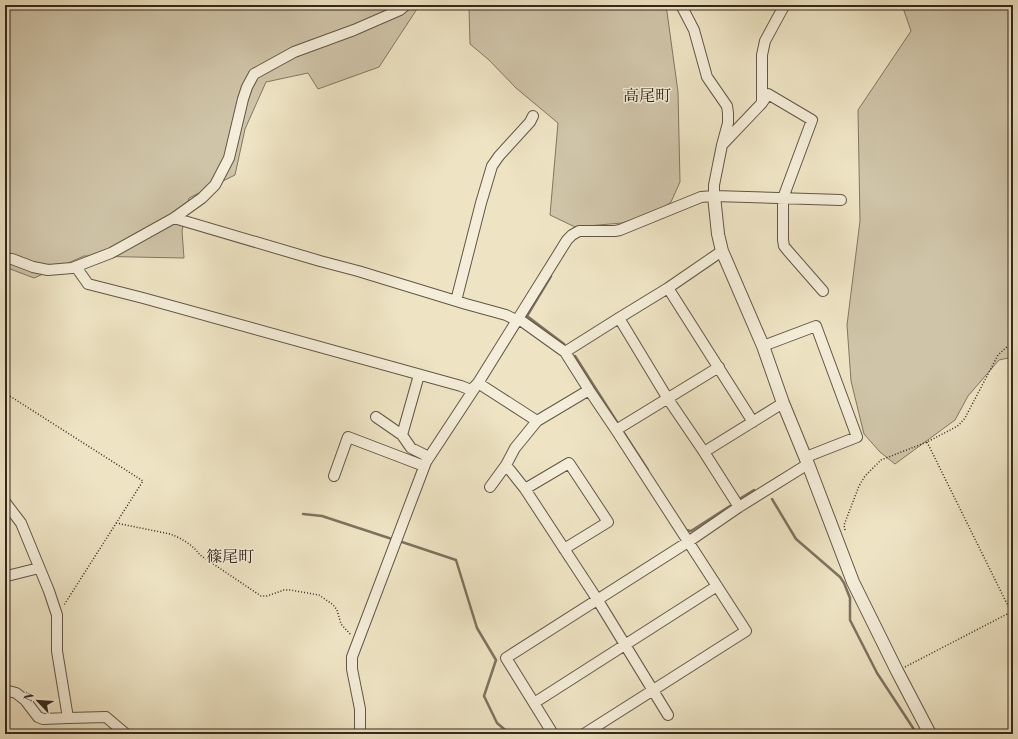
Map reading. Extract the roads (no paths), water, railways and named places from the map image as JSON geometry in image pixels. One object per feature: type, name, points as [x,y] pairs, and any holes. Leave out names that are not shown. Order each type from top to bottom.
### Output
[{"type":"street","points":[[5,259],[12,259],[33,267],[48,270],[72,268],[111,253],[174,218],[202,198],[215,185],[229,158],[243,99],[254,74],[294,52],[354,30],[400,10],[406,5]]},
{"type":"street","points":[[680,5],[694,30],[707,77],[727,106],[728,123],[714,185],[718,234],[722,251],[763,346],[852,582],[930,734]]},
{"type":"street","points":[[762,103],[762,55],[765,41],[784,5]]},
{"type":"street","points":[[722,145],[762,103],[768,94],[812,120],[783,198],[783,240],[784,246],[822,291]]},
{"type":"street","points":[[456,301],[492,166],[499,156],[530,122],[533,116]]},
{"type":"street","points":[[360,734],[360,709],[352,669],[352,657],[426,462],[519,319],[567,240],[579,231],[620,230],[701,197],[714,196],[841,200]]},
{"type":"street","points":[[174,218],[358,271],[419,291],[506,315],[514,319],[519,319],[565,352],[746,631],[584,734]]},
{"type":"street","points":[[565,352],[668,288],[722,251]]},
{"type":"street","points":[[76,267],[88,284],[471,390],[478,383]]},
{"type":"street","points":[[668,288],[753,422]]},
{"type":"street","points":[[618,318],[668,399],[704,452],[739,508]]},
{"type":"street","points":[[553,734],[506,658],[688,542],[807,460],[857,437],[816,326],[763,346]]},
{"type":"street","points":[[616,430],[719,367]]},
{"type":"street","points":[[402,435],[419,375]]},
{"type":"street","points":[[478,383],[538,421]]},
{"type":"street","points":[[490,487],[506,465],[515,448],[538,421],[589,390]]},
{"type":"street","points":[[704,452],[784,403]]},
{"type":"street","points":[[376,417],[402,435],[411,448],[426,462]]},
{"type":"street","points":[[334,476],[348,437],[426,462]]},
{"type":"street","points":[[524,489],[569,462],[608,522],[564,549]]},
{"type":"street","points":[[506,465],[524,489],[597,599],[668,715]]},
{"type":"street","points":[[5,502],[21,523],[40,568],[57,615],[57,651],[68,718]]},
{"type":"street","points":[[5,576],[11,576],[40,568]]},
{"type":"street","points":[[534,703],[717,586]]},
{"type":"street","points":[[5,690],[16,694],[25,700],[38,717],[43,719],[106,717],[126,734]]},
{"type":"waterway","points":[[551,276],[527,316],[564,344]]},
{"type":"waterway","points":[[575,356],[617,422]]},
{"type":"waterway","points":[[624,433],[648,470]]},
{"type":"waterway","points":[[741,498],[754,490]]},
{"type":"waterway","points":[[772,499],[796,539],[840,577],[844,583],[850,598],[850,620],[877,673],[917,734]]},
{"type":"waterway","points":[[685,528],[686,530],[691,531],[730,506]]},
{"type":"waterway","points":[[303,514],[322,516],[395,540]]},
{"type":"waterway","points":[[399,541],[456,560],[477,628],[496,660],[484,696],[497,723],[510,734]]},
{"type":"district","name":"高尾町","points":[[647,95]]},
{"type":"district","name":"篠尾町","points":[[230,556]]}]
